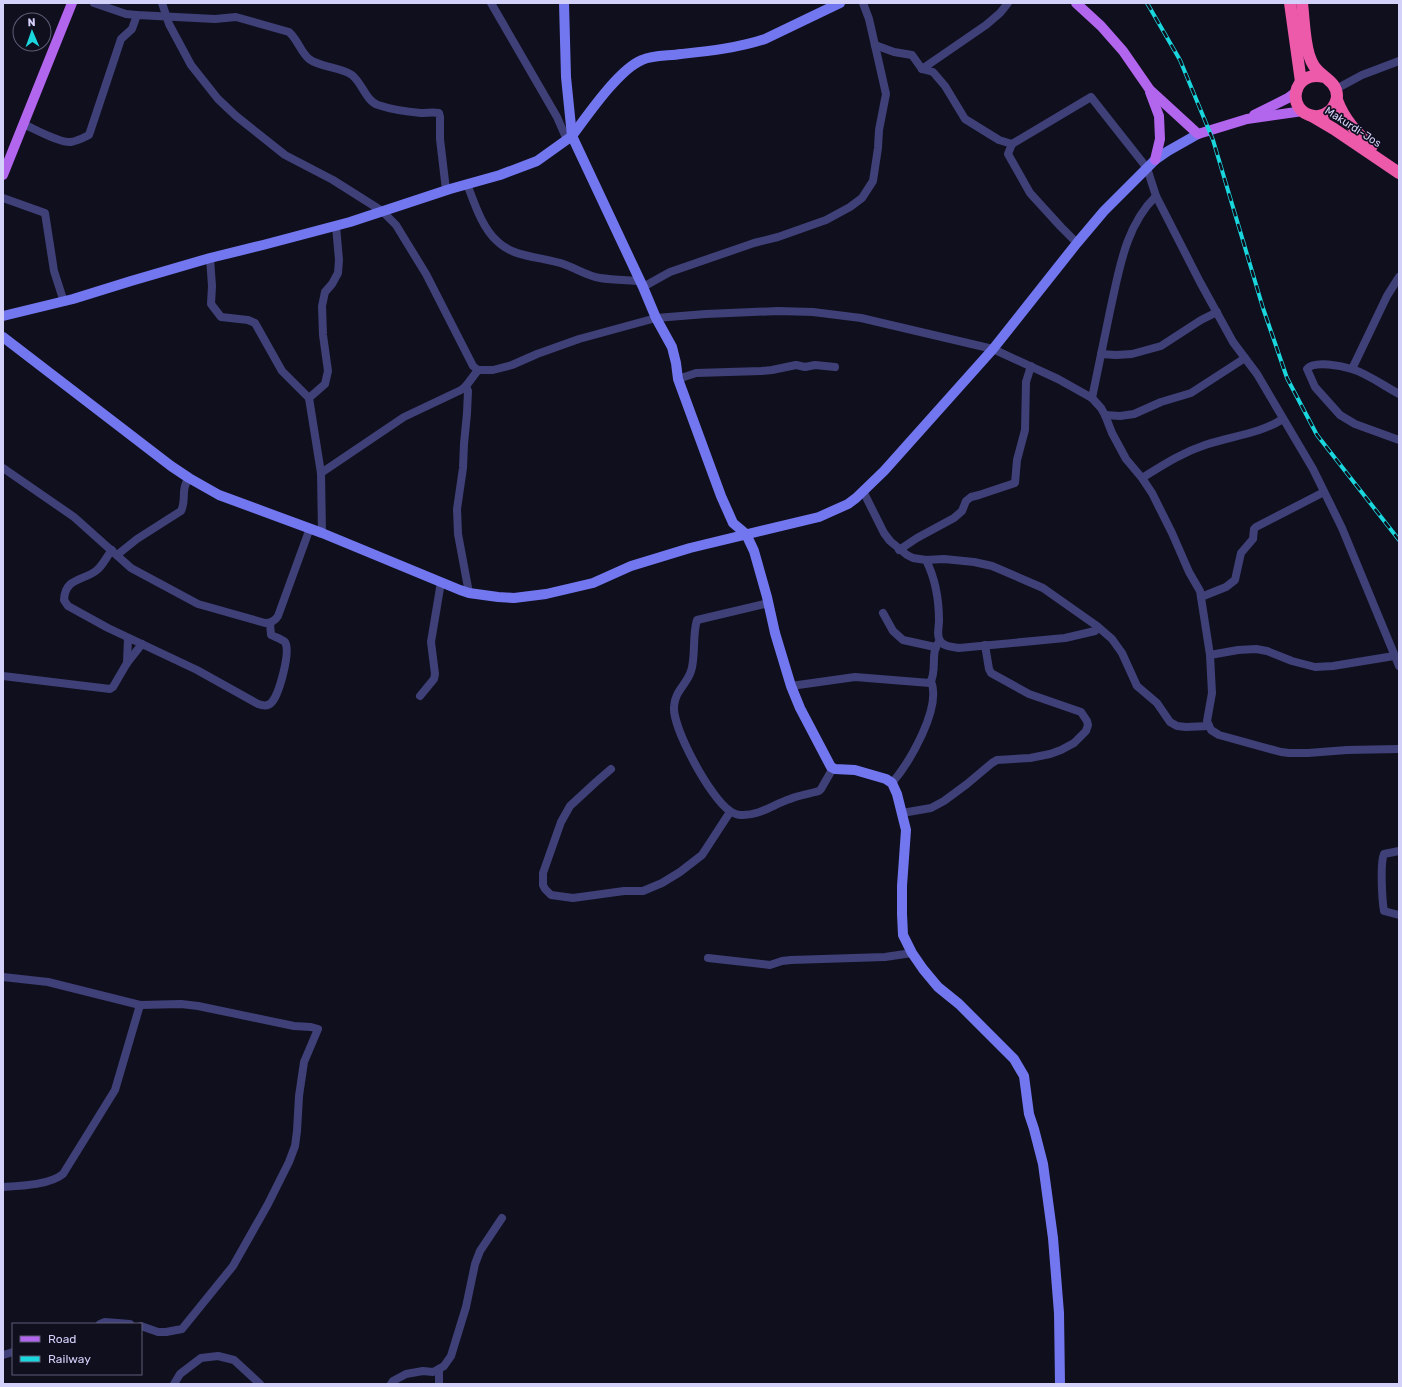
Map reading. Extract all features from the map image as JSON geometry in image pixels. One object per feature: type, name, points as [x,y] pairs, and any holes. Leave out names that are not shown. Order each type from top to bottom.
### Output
[{"type":"highway","points":[[1290,3],[1298,87],[1296,102],[1307,114],[1319,116],[1325,114],[1334,106],[1336,94],[1333,84],[1314,66],[1309,54],[1302,3]]},
{"type":"highway","points":[[1298,87],[1311,76],[1324,77]]},
{"type":"highway","name":"Makurdi-Jos","points":[[1336,94],[1340,110],[1357,134],[1375,149],[1399,165]]},
{"type":"highway","name":"Makurdi-Jos","points":[[1307,114],[1334,129],[1399,173]]},
{"type":"main road","points":[[3,175],[72,3]]},
{"type":"main road","points":[[1076,3],[1101,26],[1123,51],[1150,90],[1198,134],[1246,119],[1284,100],[1298,87]]},
{"type":"main road","points":[[1150,90],[1159,116],[1160,139],[1155,160]]},
{"type":"main road","points":[[1246,119],[1307,114]]},
{"type":"street","points":[[94,3],[126,14],[215,19],[236,17],[289,32],[295,37],[310,59],[320,64],[345,71],[356,79],[370,99],[377,105],[419,113],[439,114],[440,139],[446,190]]},
{"type":"street","points":[[162,3],[169,24],[191,65],[218,99],[236,116],[285,155],[333,180],[382,211],[396,225],[426,274],[470,362],[478,370],[494,370],[512,365],[579,339],[656,318],[706,314],[813,312],[861,318],[993,349],[1031,366],[1092,398],[1105,415],[1112,434],[1123,454],[1142,478],[1160,506],[1189,572],[1200,591],[1204,627],[1210,655],[1212,693],[1207,721],[1211,730],[1219,735],[1281,752],[1308,753],[1347,750],[1399,749]]},
{"type":"street","points":[[491,3],[569,138],[672,348],[678,378],[720,496],[734,523],[746,534],[754,551],[769,604],[775,633],[791,686],[800,708],[829,764],[833,768],[855,770],[883,778],[892,783],[897,794],[906,830],[902,886],[903,935],[912,953],[938,987],[959,1004],[1014,1059],[1024,1076],[1029,1114],[1043,1164],[1053,1238],[1058,1298],[1060,1384]]},
{"type":"street","points":[[564,3],[569,138]]},
{"type":"street","points":[[3,316],[64,302],[210,258],[336,226],[446,190],[500,175],[537,161],[569,138],[602,96],[626,71],[643,60],[752,43],[765,39],[840,3]]},
{"type":"street","points":[[467,184],[483,222],[495,240],[504,248],[523,255],[565,265],[598,278],[641,284],[676,270],[754,243],[826,220],[850,207],[862,198],[873,181],[879,130],[886,94],[869,19],[863,3]]},
{"type":"street","points":[[922,69],[986,24],[1000,13],[1008,3]]},
{"type":"street","points":[[23,124],[62,141],[70,142],[89,135],[121,39],[132,29],[137,15]]},
{"type":"street","points":[[875,45],[894,52],[912,55],[922,69],[933,72],[945,86],[965,119],[999,140],[1012,144]]},
{"type":"street","points":[[1336,94],[1362,75],[1399,61]]},
{"type":"street","points":[[1077,243],[1061,228],[1030,193],[1008,154],[1012,144],[1091,97],[1147,168],[1156,196],[1233,342],[1257,374],[1313,469],[1342,528],[1399,666]]},
{"type":"street","points":[[3,337],[189,478],[219,495],[310,528],[469,593],[514,598],[546,594],[593,583],[631,566],[690,548],[818,517],[848,504],[884,471],[993,349],[1104,211],[1155,160],[1198,134]]},
{"type":"street","points":[[1092,398],[1124,251],[1138,218],[1146,206],[1156,196]]},
{"type":"street","points":[[3,198],[45,213],[54,271],[64,302]]},
{"type":"street","points":[[309,398],[324,384],[328,371],[323,335],[322,306],[325,292],[332,284],[338,273],[339,260],[336,226]]},
{"type":"street","points":[[210,258],[212,286],[211,304],[221,317],[248,320],[255,323],[282,371],[309,398],[321,473],[322,533]]},
{"type":"street","points":[[1352,369],[1387,296],[1399,276]]},
{"type":"street","points":[[1101,354],[1132,354],[1161,346],[1201,320],[1217,312]]},
{"type":"street","points":[[1105,415],[1120,416],[1134,414],[1161,402],[1191,394],[1245,358]]},
{"type":"street","points":[[1399,394],[1352,369],[1321,364],[1309,366],[1307,369],[1314,387],[1340,415],[1355,424],[1399,440]]},
{"type":"street","points":[[678,378],[696,373],[767,371],[796,365],[805,367],[815,365],[836,368]]},
{"type":"street","points":[[899,550],[917,538],[954,518],[962,511],[966,501],[971,497],[1013,485],[1015,483],[1024,430],[1026,382],[1031,366]]},
{"type":"street","points":[[321,473],[404,417],[455,393],[466,386],[478,370]]},
{"type":"street","points":[[466,386],[468,391],[468,413],[463,468],[457,508],[458,534],[469,593]]},
{"type":"street","points":[[1142,478],[1178,455],[1218,440],[1259,431],[1283,419]]},
{"type":"street","points":[[3,468],[74,517],[115,552],[131,568],[198,604],[265,624],[270,623],[278,616],[310,528]]},
{"type":"street","points":[[189,478],[184,484],[184,504],[181,511],[115,552],[98,569],[70,584],[64,600],[68,606],[108,628],[197,670],[258,704],[268,705],[272,703],[276,697],[285,668],[286,651],[285,642],[270,633],[270,623]]},
{"type":"street","points":[[863,491],[884,533],[899,550],[913,558],[926,560],[964,560],[992,566],[1043,588],[1098,627],[1112,639],[1122,653],[1137,686],[1157,703],[1170,722],[1177,726],[1186,727],[1209,726]]},
{"type":"street","points":[[1201,597],[1226,587],[1235,580],[1241,552],[1253,539],[1254,530],[1256,527],[1324,492]]},
{"type":"street","points":[[892,783],[906,766],[915,750],[930,716],[932,703],[932,681],[939,637],[939,619],[935,588],[930,567],[926,560]]},
{"type":"street","points":[[420,696],[434,680],[431,642],[441,582]]},
{"type":"street","points":[[769,604],[697,620],[691,671],[680,688],[675,699],[674,707],[676,719],[689,754],[705,781],[717,797],[730,812],[740,815],[756,813],[789,799],[819,791],[833,768]]},
{"type":"street","points":[[883,613],[892,631],[903,640],[959,648],[1065,638],[1095,631],[1098,627]]},
{"type":"street","points":[[127,663],[128,638]]},
{"type":"street","points":[[3,676],[110,689],[113,687],[127,663],[142,644]]},
{"type":"street","points":[[902,813],[931,808],[944,801],[967,784],[992,762],[997,760],[1030,758],[1050,754],[1074,743],[1086,731],[1088,725],[1087,721],[1081,712],[1029,694],[991,673],[985,646]]},
{"type":"street","points":[[1210,655],[1238,650],[1256,649],[1267,651],[1292,661],[1315,667],[1333,666],[1394,656]]},
{"type":"street","points":[[791,686],[855,678],[891,679],[928,683],[932,681]]},
{"type":"street","points":[[611,769],[570,806],[561,822],[543,873],[543,885],[551,895],[573,898],[624,891],[644,891],[662,883],[680,872],[702,855],[730,812]]},
{"type":"street","points":[[1399,851],[1384,854],[1382,859],[1382,867],[1384,911],[1399,915]]},
{"type":"street","points":[[708,958],[770,965],[791,960],[885,957],[912,953]]},
{"type":"street","points":[[3,977],[48,982],[140,1005],[181,1004],[198,1006],[294,1026],[318,1029],[304,1062],[297,1131],[289,1162],[268,1204],[233,1266],[182,1329],[158,1332],[142,1326]]},
{"type":"street","points":[[3,1187],[22,1186],[45,1182],[58,1179],[63,1174],[115,1090],[140,1005]]},
{"type":"street","points":[[391,1384],[393,1381],[406,1374],[423,1371],[433,1372],[444,1366],[451,1356],[466,1307],[475,1264],[480,1251],[502,1218]]},
{"type":"street","points":[[102,1323],[118,1323]]},
{"type":"street","points":[[174,1384],[183,1372],[201,1358],[218,1356],[234,1360],[260,1384]]},
{"type":"street","points":[[439,1369],[439,1384]]},
{"type":"railway","points":[[1147,3],[1180,60],[1213,140],[1263,308],[1287,378],[1317,435],[1399,540]]}]
